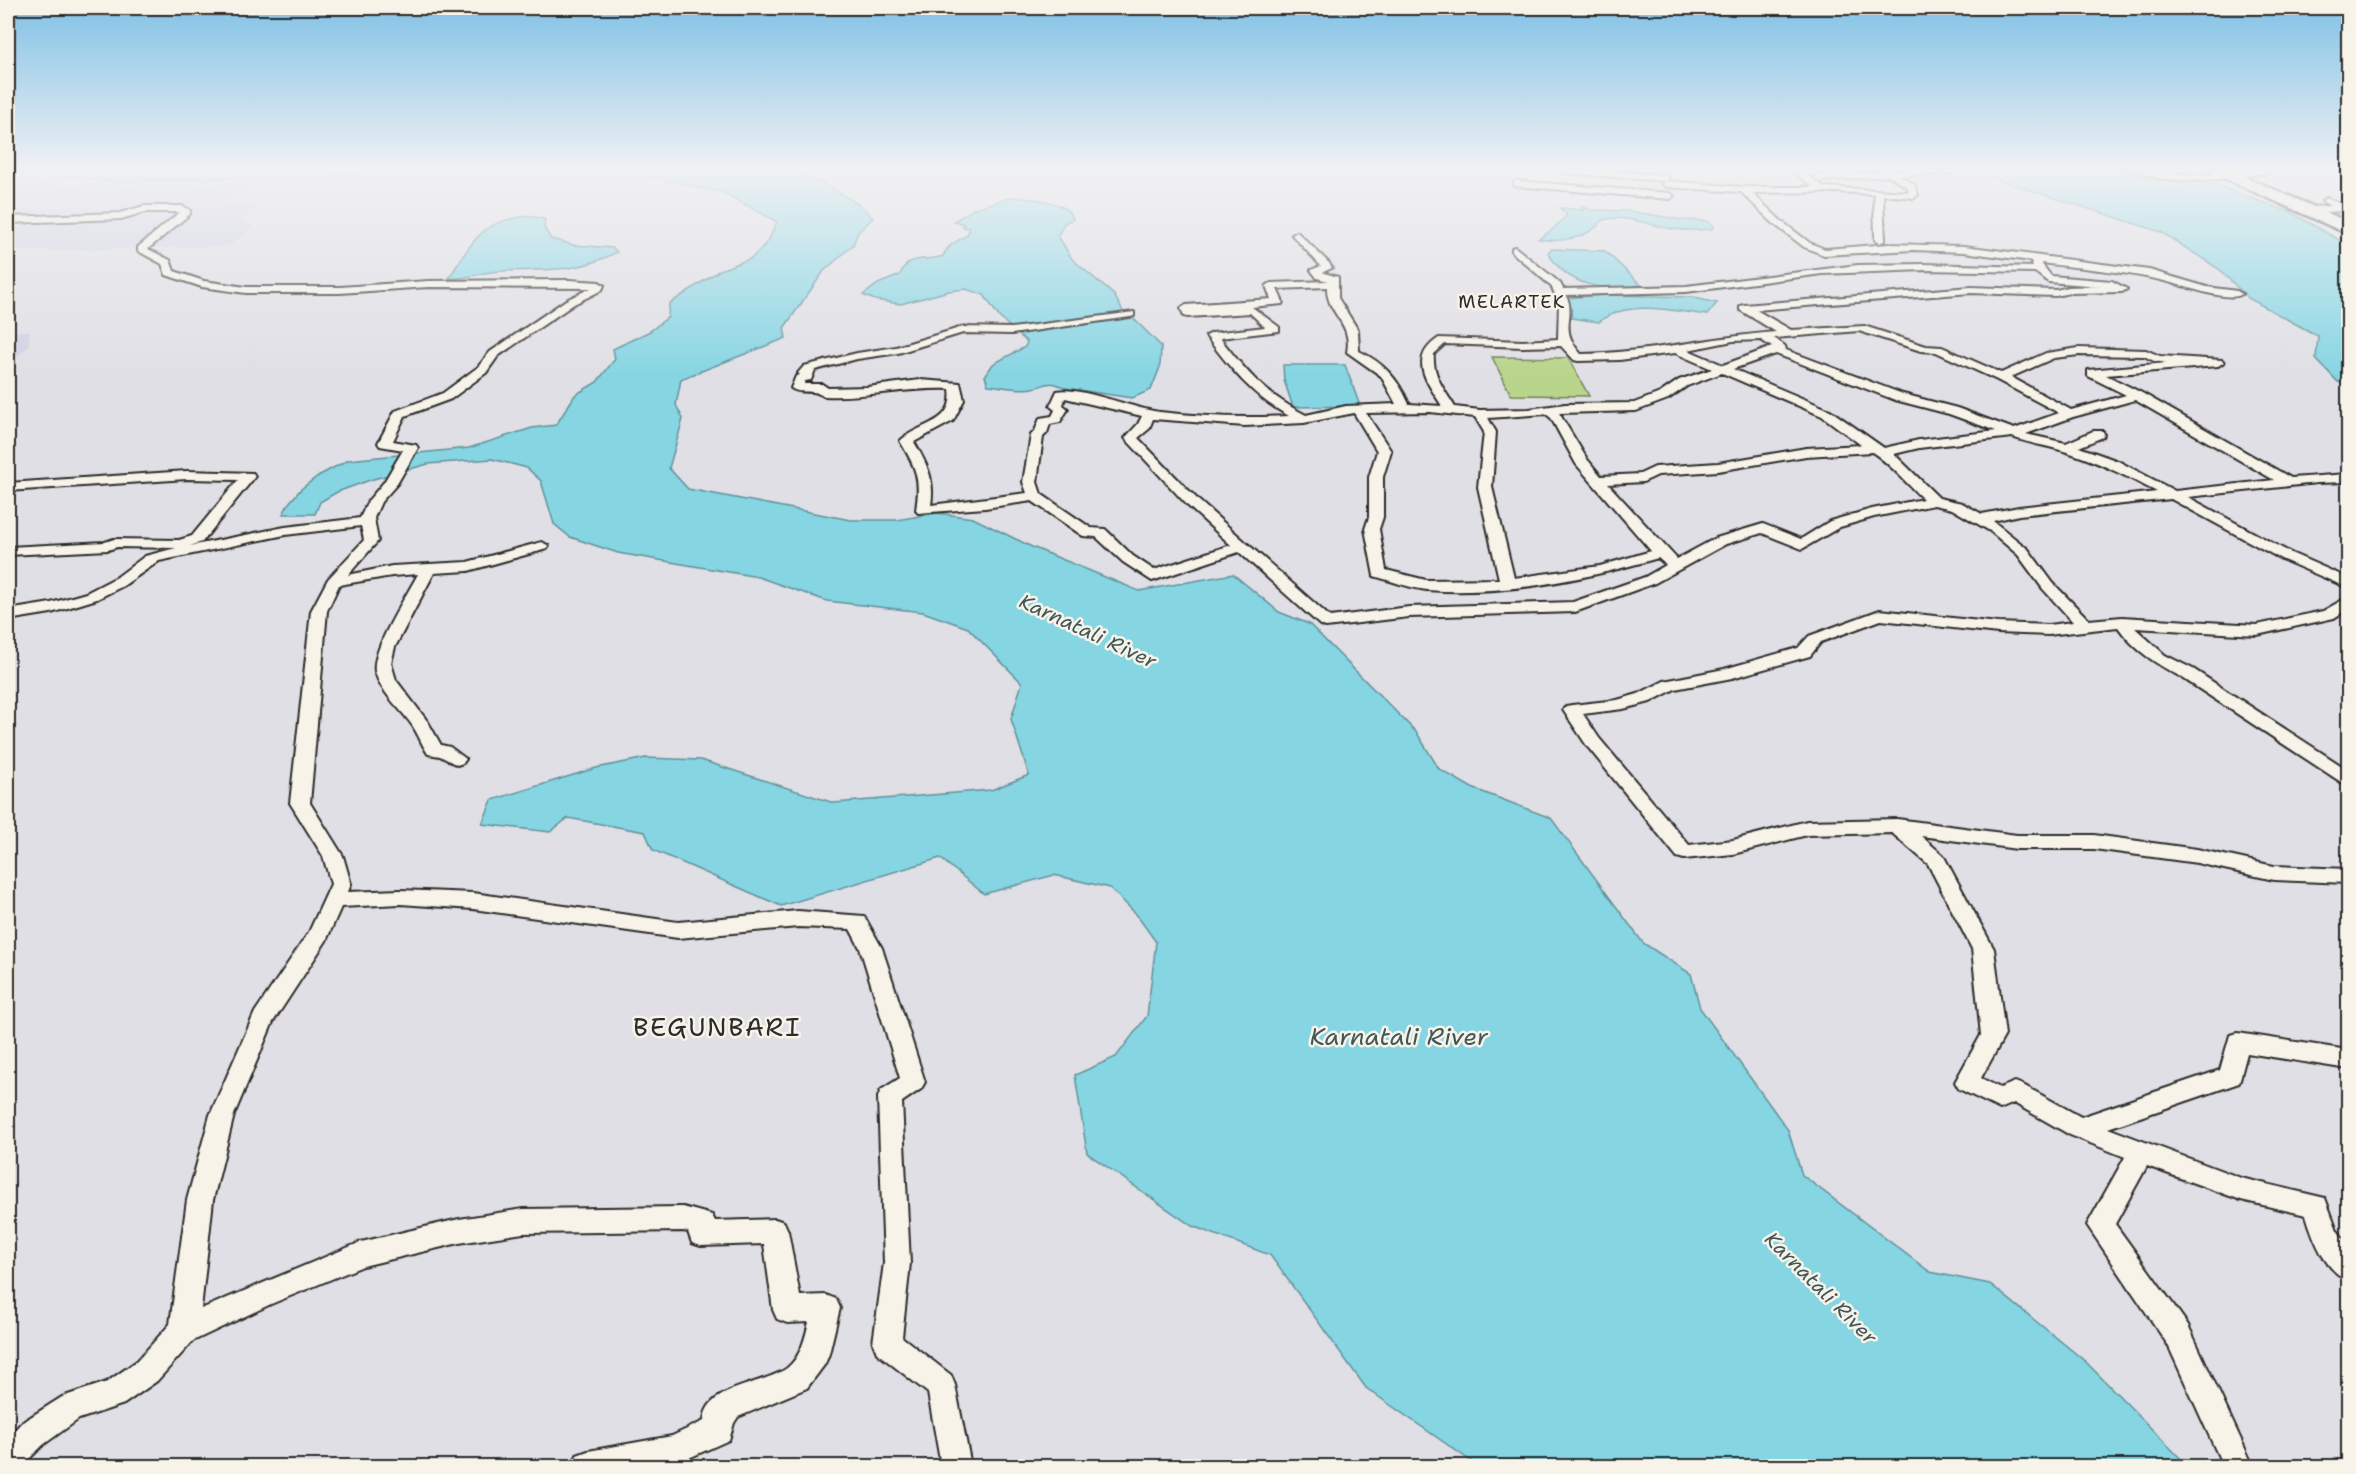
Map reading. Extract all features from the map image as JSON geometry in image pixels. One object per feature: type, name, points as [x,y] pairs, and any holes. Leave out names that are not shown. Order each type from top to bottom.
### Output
[{"type":"street","points":[[154,239],[141,249],[166,262],[170,273],[202,284],[246,290],[340,290],[428,284],[569,283],[598,285],[494,354],[482,370],[447,396],[399,414],[385,443],[411,448],[390,484],[375,501],[368,521],[371,541],[333,582],[319,611],[300,803],[333,855],[341,884],[318,935],[263,1018],[222,1115],[200,1200],[183,1331]]},
{"type":"street","points":[[1300,239],[1306,248],[1323,260],[1327,268],[1316,270],[1321,276],[1333,277],[1333,299],[1353,328],[1356,340],[1353,352],[1372,361],[1386,373],[1396,387],[1404,408]]},
{"type":"street","points":[[1800,239],[1824,252],[1889,248],[1944,249],[2149,273],[2206,290],[2238,294]]},
{"type":"street","points":[[1515,250],[1556,285],[1564,302],[1562,325],[1564,342],[1578,358],[1619,357],[1733,338],[1860,328],[1925,349],[1938,349],[2001,377],[2069,414]]},
{"type":"street","points":[[1787,333],[1744,308],[1971,290],[2056,293],[2069,290],[2122,289],[2112,284],[2048,279],[2039,270],[2035,259]]},
{"type":"street","points":[[1559,292],[1686,290],[1858,268],[2039,270]]},
{"type":"street","points":[[1304,419],[1281,408],[1265,396],[1240,373],[1212,336],[1275,329],[1252,310],[1188,314],[1186,309],[1278,302],[1271,286],[1333,284]]},
{"type":"street","points":[[1035,496],[922,510],[928,483],[925,469],[907,441],[949,418],[958,400],[956,386],[920,384],[867,391],[823,392],[822,388],[797,388],[800,379],[807,377],[804,373],[809,371],[808,368],[857,356],[898,350],[963,330],[1012,332],[1130,314]]},
{"type":"street","points":[[1241,546],[1152,576],[1128,559],[1101,532],[1088,533],[1035,496],[1030,482],[1034,446],[1044,421],[1056,420],[1062,409],[1056,406],[1061,394],[1149,414],[1195,420],[1245,422],[1304,419],[1357,410],[1404,408],[1480,414],[1636,407],[1664,396],[1683,383],[1781,348],[1763,336]]},
{"type":"street","points":[[1451,410],[1426,365],[1426,355],[1435,344],[1443,340],[1523,344],[1564,342]]},
{"type":"street","points":[[1676,349],[1826,413],[1891,458],[1905,475],[1934,501]]},
{"type":"street","points":[[1776,350],[1899,397],[1953,411],[2037,442],[2067,447],[2113,464],[2286,556],[2349,583]]},
{"type":"street","points":[[2001,377],[2033,361],[2057,354],[2146,353],[2158,359],[2218,362],[2092,373],[2138,396],[2227,450],[2291,483]]},
{"type":"street","points":[[1600,480],[1643,478],[1655,471],[1718,467],[1806,452],[1878,451],[1919,444],[2016,434],[2069,414],[2138,396]]},
{"type":"street","points":[[1357,410],[1384,451],[1376,477],[1376,517],[1372,529],[1379,573],[1426,585],[1508,584],[1601,570],[1662,553]]},
{"type":"street","points":[[1548,410],[1556,417],[1581,461],[1600,480],[1626,514],[1676,566]]},
{"type":"street","points":[[1149,414],[1144,426],[1131,438],[1193,503],[1326,622],[1409,612],[1575,607],[1650,580],[1721,541],[1763,528],[1802,545],[1835,524],[1872,513],[1934,501],[1957,506],[1995,528],[2023,552],[2048,586],[2085,625]]},
{"type":"street","points":[[1480,414],[1490,432],[1485,487],[1508,584]]},
{"type":"street","points":[[2067,447],[2098,434]]},
{"type":"street","points":[[8,487],[187,475],[248,476],[196,540],[179,544],[114,543],[108,546],[8,551]]},
{"type":"street","points":[[1980,519],[2019,511],[2349,478]]},
{"type":"street","points":[[8,615],[55,609],[89,599],[119,583],[140,568],[146,560],[155,557],[285,531],[368,521]]},
{"type":"street","points":[[333,582],[366,574],[468,566],[542,546]]},
{"type":"street","points":[[428,569],[401,622],[386,644],[382,668],[391,687],[413,714],[430,739],[434,750],[444,751],[457,759]]},
{"type":"street","points":[[2349,602],[2328,615],[2258,630],[2122,622],[2048,630],[1998,628],[1880,615],[1815,639],[1804,652],[1726,674],[1670,685],[1635,700],[1572,710],[1612,766],[1684,852],[1733,847],[1807,828],[1896,826],[2017,842],[2094,842],[2197,856],[2274,873],[2349,876]]},
{"type":"street","points":[[2122,622],[2143,647],[2163,662],[2187,673],[2349,778]]},
{"type":"street","points":[[1896,826],[1936,860],[1983,949],[1993,1035],[1967,1082],[2000,1099],[2015,1092],[2079,1128],[2241,1189],[2316,1206],[2326,1236],[2349,1267]]},
{"type":"street","points":[[334,900],[400,897],[473,901],[678,930],[798,919],[857,922],[871,948],[913,1082],[890,1097],[897,1263],[887,1343],[940,1384],[956,1467]]},
{"type":"street","points":[[2079,1128],[2231,1076],[2238,1042],[2349,1059]]},
{"type":"street","points":[[2141,1152],[2100,1225],[2178,1335],[2238,1467]]},
{"type":"street","points":[[8,1459],[32,1434],[72,1407],[114,1394],[147,1371],[183,1331],[261,1295],[361,1254],[459,1230],[523,1221],[683,1220],[703,1223],[701,1234],[775,1231],[787,1310],[826,1308],[815,1354],[797,1378],[728,1407],[719,1417],[719,1430],[674,1451],[588,1467]]},
{"type":"shaded area","points":[[8,239],[238,239],[229,246],[8,252]]},
{"type":"shaded area","points":[[8,331],[30,331],[28,346],[8,366]]},
{"type":"green space","points":[[1492,357],[1568,358],[1589,396],[1511,395]]},
{"type":"water","points":[[476,239],[551,239],[574,245],[613,248],[617,252],[600,260],[569,268],[490,272],[465,278],[449,278]]},
{"type":"water","name":"Karnatali River","points":[[769,239],[855,239],[853,245],[824,271],[784,328],[786,338],[681,379],[676,405],[683,419],[669,468],[688,489],[851,520],[897,520],[937,513],[973,518],[1032,547],[1139,591],[1233,574],[1279,612],[1309,624],[1417,733],[1439,769],[1472,788],[1551,818],[1643,943],[1691,974],[1700,1008],[1788,1130],[1802,1175],[1930,1272],[1990,1284],[2085,1361],[2188,1466],[1478,1466],[1366,1388],[1270,1255],[1192,1226],[1087,1153],[1075,1075],[1116,1057],[1147,1016],[1156,942],[1136,914],[1110,888],[1054,875],[984,894],[940,858],[781,906],[653,850],[645,832],[568,818],[550,832],[482,824],[492,800],[596,768],[646,758],[701,760],[834,803],[991,790],[1029,775],[1011,719],[1022,683],[968,628],[923,612],[827,601],[758,577],[618,553],[570,537],[554,524],[541,481],[527,468],[492,459],[428,464],[337,492],[320,502],[315,514],[283,514],[301,489],[318,476],[348,460],[469,448],[532,428],[556,425],[575,395],[597,382],[615,359],[613,349],[650,331],[668,317],[669,304],[720,270],[752,258]]},
{"type":"water","points":[[961,239],[1060,239],[1072,259],[1114,295],[1124,313],[1134,319],[1161,346],[1160,367],[1151,390],[1132,398],[1065,388],[1051,383],[1022,389],[988,385],[985,376],[993,364],[1025,347],[1027,342],[999,317],[984,295],[966,289],[949,291],[901,304],[875,300],[863,295],[878,284],[900,275],[908,263],[943,256],[950,246]]},
{"type":"water","points":[[1538,239],[1569,239],[1564,240]]},
{"type":"water","points":[[2172,239],[2337,239],[2348,245],[2348,384],[2338,382],[2316,359],[2318,336],[2248,298],[2219,269]]},
{"type":"water","points":[[1551,249],[1605,251],[1641,285],[1601,287],[1577,280],[1557,265],[1548,253]]},
{"type":"water","points":[[1605,295],[1690,297],[1717,303],[1707,315],[1651,308],[1623,311],[1599,322],[1572,318],[1567,298]]},
{"type":"water","points":[[1283,365],[1345,365],[1360,406],[1293,407],[1284,380]]},
{"type":"district","name":"MELARTEK","points":[[1512,302]]},
{"type":"district","name":"BEGUNBARI","points":[[717,1026]]}]
